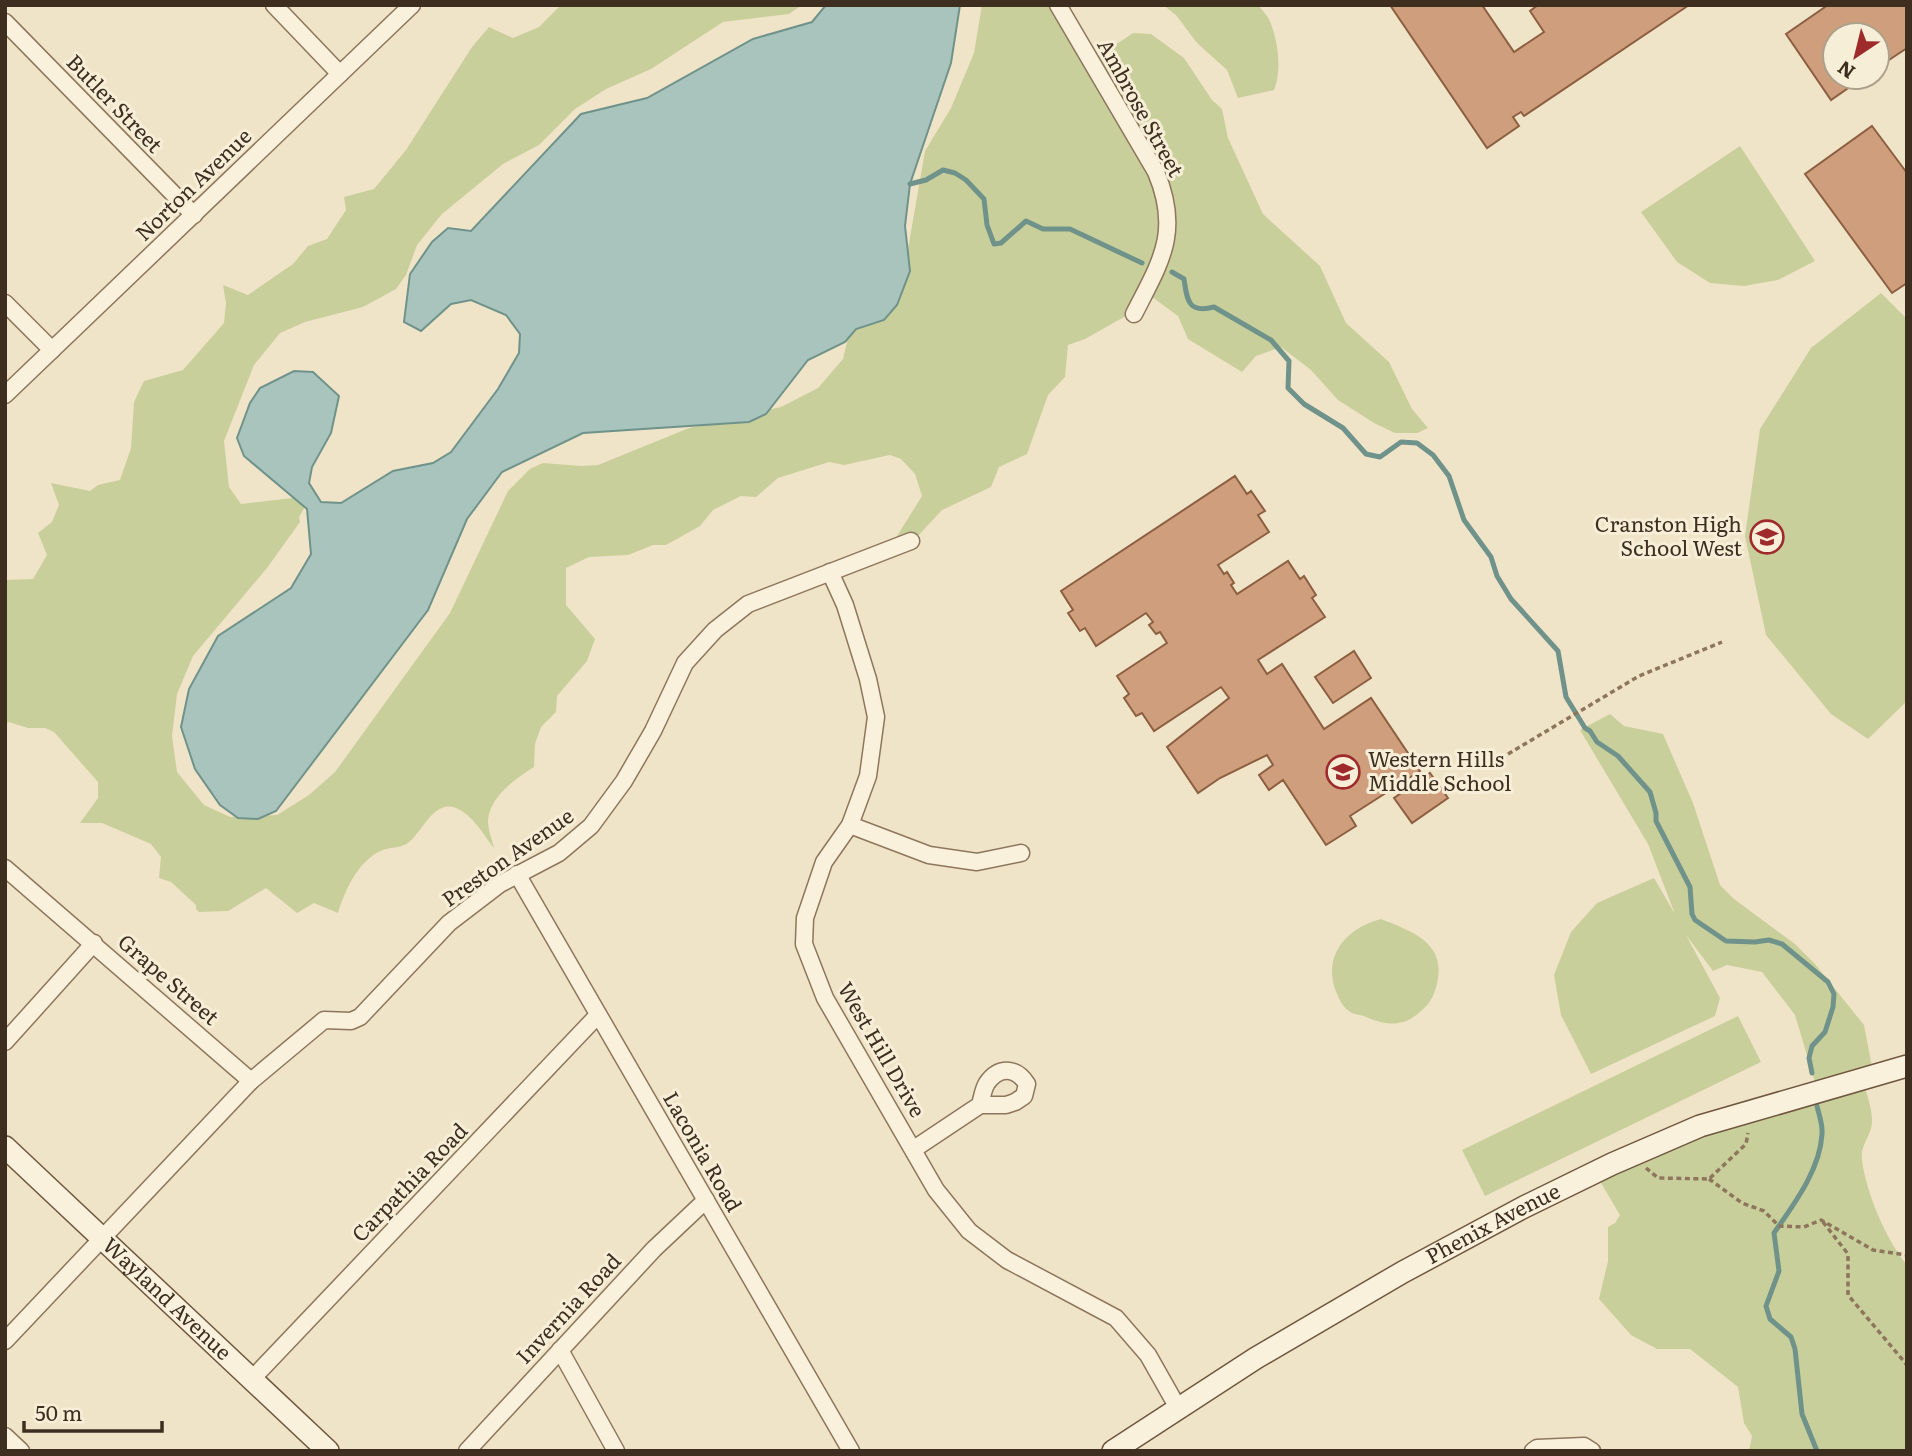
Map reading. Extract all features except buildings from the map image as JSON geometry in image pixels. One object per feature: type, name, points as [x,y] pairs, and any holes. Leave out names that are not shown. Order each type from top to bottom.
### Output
[{"type":"main road","name":"Phenix Avenue","points":[[1112,1451],[1256,1358],[1403,1272],[1524,1207],[1631,1155],[1700,1126],[1907,1066]]},
{"type":"main road","name":"Wayland Avenue","points":[[5,1147],[328,1451]]},
{"type":"street","points":[[274,5],[340,74]]},
{"type":"street","name":"Norton Avenue","points":[[5,395],[412,5]]},
{"type":"street","name":"Ambrose Street","points":[[1058,5],[1150,162],[1164,192],[1169,219],[1167,239],[1156,271],[1134,314]]},
{"type":"street","name":"Butler Street","points":[[5,22],[194,215]]},
{"type":"street","points":[[5,303],[52,350]]},
{"type":"street","name":"Preston Avenue","points":[[5,1341],[251,1081],[324,1020],[351,1021],[360,1017],[449,923],[500,884],[559,853],[591,826],[624,781],[653,731],[685,663],[715,629],[748,604],[911,541]]},
{"type":"street","name":"West Hill Drive","points":[[830,572],[845,605],[876,717],[868,776],[850,825],[824,862],[805,918],[804,944],[825,998],[936,1190],[969,1231],[1007,1260],[1116,1318],[1148,1355],[1178,1408]]},
{"type":"street","points":[[850,825],[929,855],[977,862],[1021,853]]},
{"type":"street","points":[[5,868],[94,943]]},
{"type":"street","name":"Laconia Road","points":[[517,874],[851,1451]]},
{"type":"street","name":"Grape Street","points":[[5,1042],[94,943],[251,1081]]},
{"type":"street","name":"Carpathia Road","points":[[252,1379],[598,1015]]},
{"type":"street","points":[[914,1149],[980,1105]]},
{"type":"street","name":"Invernia Road","points":[[467,1451],[654,1250],[706,1200]]},
{"type":"street","points":[[559,1350],[616,1451]]},
{"type":"street","points":[[5,1436],[21,1451]]},
{"type":"street","points":[[1533,1451],[1537,1448],[1577,1446],[1592,1451]]},
{"type":"path","points":[[1508,754],[1639,676],[1721,642]]},
{"type":"path","points":[[1709,1179],[1746,1144],[1753,1111]]},
{"type":"path","points":[[1631,1155],[1658,1178],[1709,1179],[1742,1203],[1764,1211],[1779,1226],[1804,1227],[1821,1220]]},
{"type":"path","points":[[1821,1220],[1873,1250],[1907,1255]]},
{"type":"path","points":[[1821,1220],[1848,1254],[1848,1295],[1907,1365]]},
{"type":"green space","points":[[561,5],[802,5],[789,14],[723,22],[651,69],[606,89],[575,109],[539,145],[503,164],[442,214],[417,245],[406,275],[396,289],[363,307],[305,322],[280,333],[254,365],[224,441],[229,487],[241,504],[293,498],[306,505],[299,517],[300,522],[267,568],[193,656],[177,694],[172,736],[177,772],[204,805],[230,817],[277,815],[309,795],[335,772],[450,613],[508,491],[530,469],[543,463],[598,465],[689,428],[781,407],[818,388],[843,359],[860,287],[899,260],[908,249],[925,151],[951,108],[974,53],[982,5],[1064,5],[1096,58],[1133,33],[1151,34],[1184,58],[1212,100],[1222,109],[1228,138],[1263,214],[1320,266],[1346,323],[1389,362],[1412,409],[1428,428],[1417,433],[1395,433],[1374,423],[1338,400],[1311,370],[1281,347],[1256,356],[1242,372],[1188,339],[1178,316],[1148,294],[1131,313],[1085,339],[1068,345],[1065,377],[1048,395],[1027,454],[999,467],[991,487],[942,510],[916,538],[911,535],[897,536],[922,496],[915,474],[901,459],[890,455],[844,465],[829,462],[778,478],[756,497],[741,496],[713,510],[700,526],[666,545],[653,545],[628,555],[589,557],[566,568],[566,605],[595,639],[587,661],[557,696],[556,712],[541,727],[535,744],[534,767],[512,783],[493,804],[488,821],[494,848],[466,814],[453,807],[446,807],[434,813],[406,844],[383,850],[367,860],[349,885],[338,913],[314,903],[297,913],[266,888],[228,911],[199,912],[196,905],[171,882],[159,878],[161,857],[151,844],[102,823],[80,823],[98,798],[98,782],[54,732],[9,722],[5,724],[5,580],[33,579],[47,555],[38,533],[52,522],[59,505],[51,483],[90,491],[98,485],[120,480],[131,448],[134,402],[144,381],[183,370],[224,323],[226,303],[223,285],[248,295],[293,264],[308,246],[327,239],[346,210],[344,197],[374,189],[406,150],[472,47],[489,27],[513,38],[539,27]]},
{"type":"green space","points":[[1163,5],[1258,5],[1269,19],[1276,39],[1278,66],[1274,90],[1238,98],[1227,70],[1197,43],[1176,15]]},
{"type":"green space","points":[[1740,146],[1815,261],[1778,280],[1744,286],[1710,283],[1677,262],[1641,212]]},
{"type":"green space","points":[[1881,293],[1907,319],[1907,701],[1868,739],[1831,714],[1766,635],[1745,536],[1760,429],[1811,348]]},
{"type":"green space","points":[[1610,714],[1624,726],[1663,734],[1693,803],[1720,885],[1734,899],[1795,944],[1815,964],[1864,1025],[1873,1072],[1863,1080],[1872,1118],[1862,1155],[1864,1173],[1872,1201],[1885,1229],[1907,1265],[1907,1451],[1749,1451],[1752,1436],[1744,1423],[1738,1387],[1690,1349],[1657,1349],[1631,1335],[1599,1299],[1608,1261],[1608,1227],[1615,1223],[1620,1215],[1595,1173],[1817,1089],[1795,1015],[1762,972],[1727,965],[1713,971],[1686,935],[1720,998],[1715,1016],[1591,1074],[1561,1015],[1554,975],[1571,932],[1597,903],[1654,878],[1675,914],[1648,844],[1580,730]]},
{"type":"green space","points":[[1381,919],[1422,939],[1430,946],[1438,965],[1437,983],[1431,1000],[1415,1016],[1394,1024],[1350,1012],[1339,998],[1332,976],[1336,953],[1349,935]]},
{"type":"green space","points":[[1738,1016],[1761,1062],[1485,1196],[1462,1150]]},
{"type":"water","points":[[826,5],[960,5],[951,63],[910,184],[905,226],[910,271],[897,305],[884,320],[856,329],[845,342],[808,360],[766,414],[749,422],[583,433],[502,472],[467,519],[428,610],[276,811],[258,819],[238,818],[220,805],[195,769],[181,727],[189,689],[218,636],[291,588],[311,554],[307,509],[244,456],[237,438],[250,403],[260,388],[294,371],[313,372],[339,396],[331,433],[312,467],[309,483],[321,502],[341,503],[393,471],[433,463],[451,452],[498,389],[519,353],[520,334],[506,315],[471,300],[451,304],[421,331],[404,322],[410,274],[432,242],[448,228],[471,231],[581,114],[647,98],[753,39],[812,22]]},
{"type":"waterway","points":[[910,184],[926,180],[943,170],[966,180],[984,199],[987,225],[994,244],[1001,243],[1026,221],[1043,229],[1070,229],[1142,263]]},
{"type":"waterway","points":[[1172,272],[1184,279],[1188,299],[1194,307],[1214,307],[1271,340],[1289,361],[1288,388],[1304,404],[1343,428],[1366,454],[1380,457],[1401,442],[1417,443],[1433,455],[1449,476],[1464,520],[1491,557],[1497,576],[1511,599],[1558,651],[1566,697],[1585,728],[1597,742],[1618,756],[1650,792],[1656,821],[1690,887],[1695,920],[1726,941],[1769,940],[1782,944],[1828,982],[1834,994],[1833,1007],[1825,1032],[1812,1046],[1809,1058],[1812,1073]]},
{"type":"waterway","points":[[1817,1106],[1822,1127],[1820,1147],[1805,1186],[1774,1233],[1779,1271],[1766,1306],[1770,1319],[1791,1337],[1795,1349],[1802,1414],[1817,1451]]},
{"type":"place","name":"Cranston High School West","points":[[1767,537]]},
{"type":"place","name":"Western Hills Middle School","points":[[1343,772]]}]
